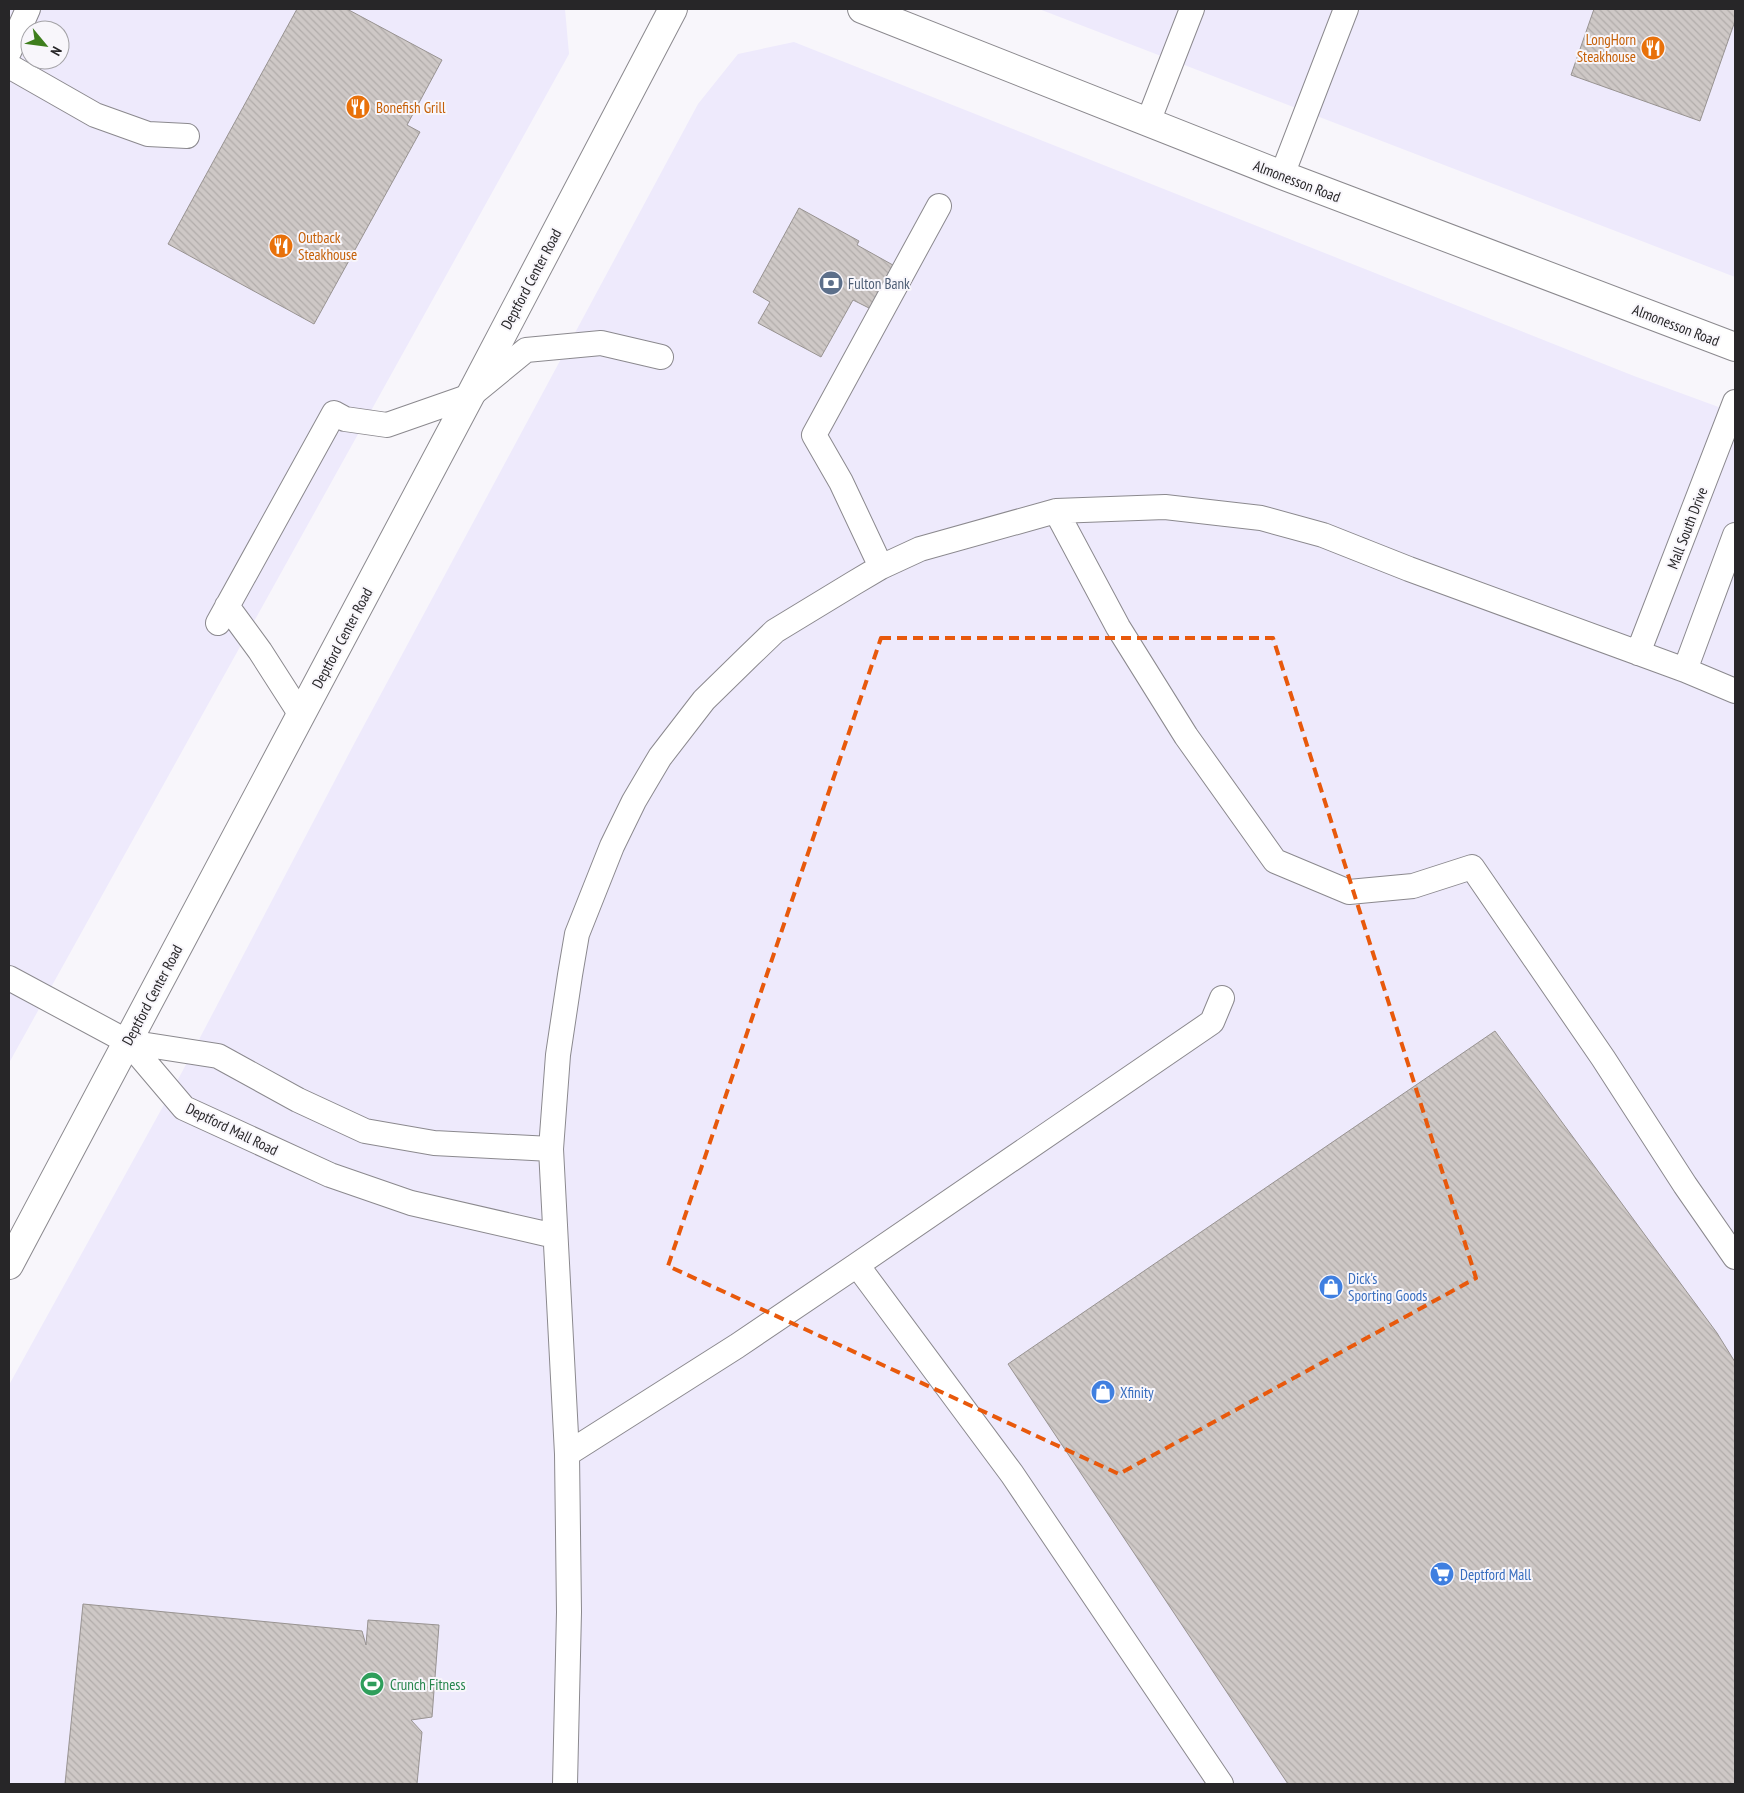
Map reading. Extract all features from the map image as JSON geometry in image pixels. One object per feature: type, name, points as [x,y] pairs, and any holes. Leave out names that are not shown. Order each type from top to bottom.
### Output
[{"type":"main road","name":"Deptford Center Road","points":[[9,1265],[673,9]]},
{"type":"main road","name":"Almonesson Road","points":[[862,9],[1282,176],[1735,347]]},
{"type":"lane","points":[[9,52],[28,9]]},
{"type":"lane","points":[[1148,122],[1192,9]]},
{"type":"lane","points":[[1282,176],[1346,9]]},
{"type":"lane","points":[[9,66],[95,116],[148,134],[187,136]]},
{"type":"lane","points":[[881,567],[841,482],[814,435],[939,206]]},
{"type":"lane","points":[[301,715],[260,651],[223,614],[334,413],[346,419],[387,425],[470,396],[526,350],[601,343],[661,357]]},
{"type":"lane","name":"Mall South Drive","points":[[1638,653],[1735,402]]},
{"type":"lane","points":[[565,1784],[569,1612],[567,1454],[551,1149],[558,1055],[578,934],[605,863],[634,801],[660,757],[704,700],[775,631],[881,567],[920,548],[1056,511],[1165,507],[1261,518],[1323,535],[1685,670],[1735,691]]},
{"type":"lane","points":[[1056,511],[1118,627],[1181,727],[1274,861],[1349,892],[1413,886],[1472,867],[1735,1257]]},
{"type":"lane","points":[[1685,670],[1735,535]]},
{"type":"lane","points":[[9,978],[128,1042],[218,1056],[298,1100],[365,1132],[434,1143],[551,1149]]},
{"type":"lane","points":[[567,1454],[738,1346],[1212,1022],[1222,998]]},
{"type":"lane","name":"Deptford Mall Road","points":[[128,1042],[184,1108],[330,1175],[411,1203],[555,1236]]},
{"type":"lane","points":[[857,1265],[1012,1474],[1221,1784]]},
{"type":"highlighted area","points":[[881,638],[1273,638],[1476,1278],[1119,1474],[668,1266]]},
{"type":"shaded area","points":[[9,9],[565,9],[569,54],[9,1063]]},
{"type":"shaded area","points":[[1039,9],[1735,9],[1735,277]]},
{"type":"shaded area","name":"Deptford Mall","points":[[794,42],[1634,376],[1735,413],[1735,1784],[9,1784],[9,1385],[182,1072],[354,744],[698,104],[738,54]]},
{"type":"building","points":[[297,9],[347,9],[442,60],[407,125],[420,132],[314,324],[168,244]]},
{"type":"building","name":"LongHorn Steakhouse","points":[[1594,9],[1735,9],[1735,21],[1700,121],[1571,75]]},
{"type":"building","name":"Fulton Bank","points":[[799,208],[859,241],[857,245],[909,274],[871,309],[853,300],[821,357],[758,323],[770,302],[753,292]]},
{"type":"building","name":"Deptford Mall","points":[[1495,1031],[1717,1333],[1735,1362],[1735,1784],[1288,1784],[1008,1364]]},
{"type":"building","points":[[83,1604],[362,1631],[366,1645],[368,1620],[439,1625],[432,1717],[411,1720],[422,1732],[417,1784],[65,1784]]},
{"type":"place","name":"LongHorn Steakhouse","points":[[1653,48]]},
{"type":"place","name":"Bonefish Grill","points":[[358,107]]},
{"type":"place","name":"Outback Steakhouse","points":[[281,246]]},
{"type":"place","name":"Fulton Bank","points":[[831,283]]},
{"type":"place","name":"Dick's Sporting Goods","points":[[1331,1287]]},
{"type":"place","name":"Xfinity","points":[[1103,1392]]},
{"type":"place","name":"Deptford Mall","points":[[1442,1574]]},
{"type":"place","name":"Crunch Fitness","points":[[372,1684]]}]
